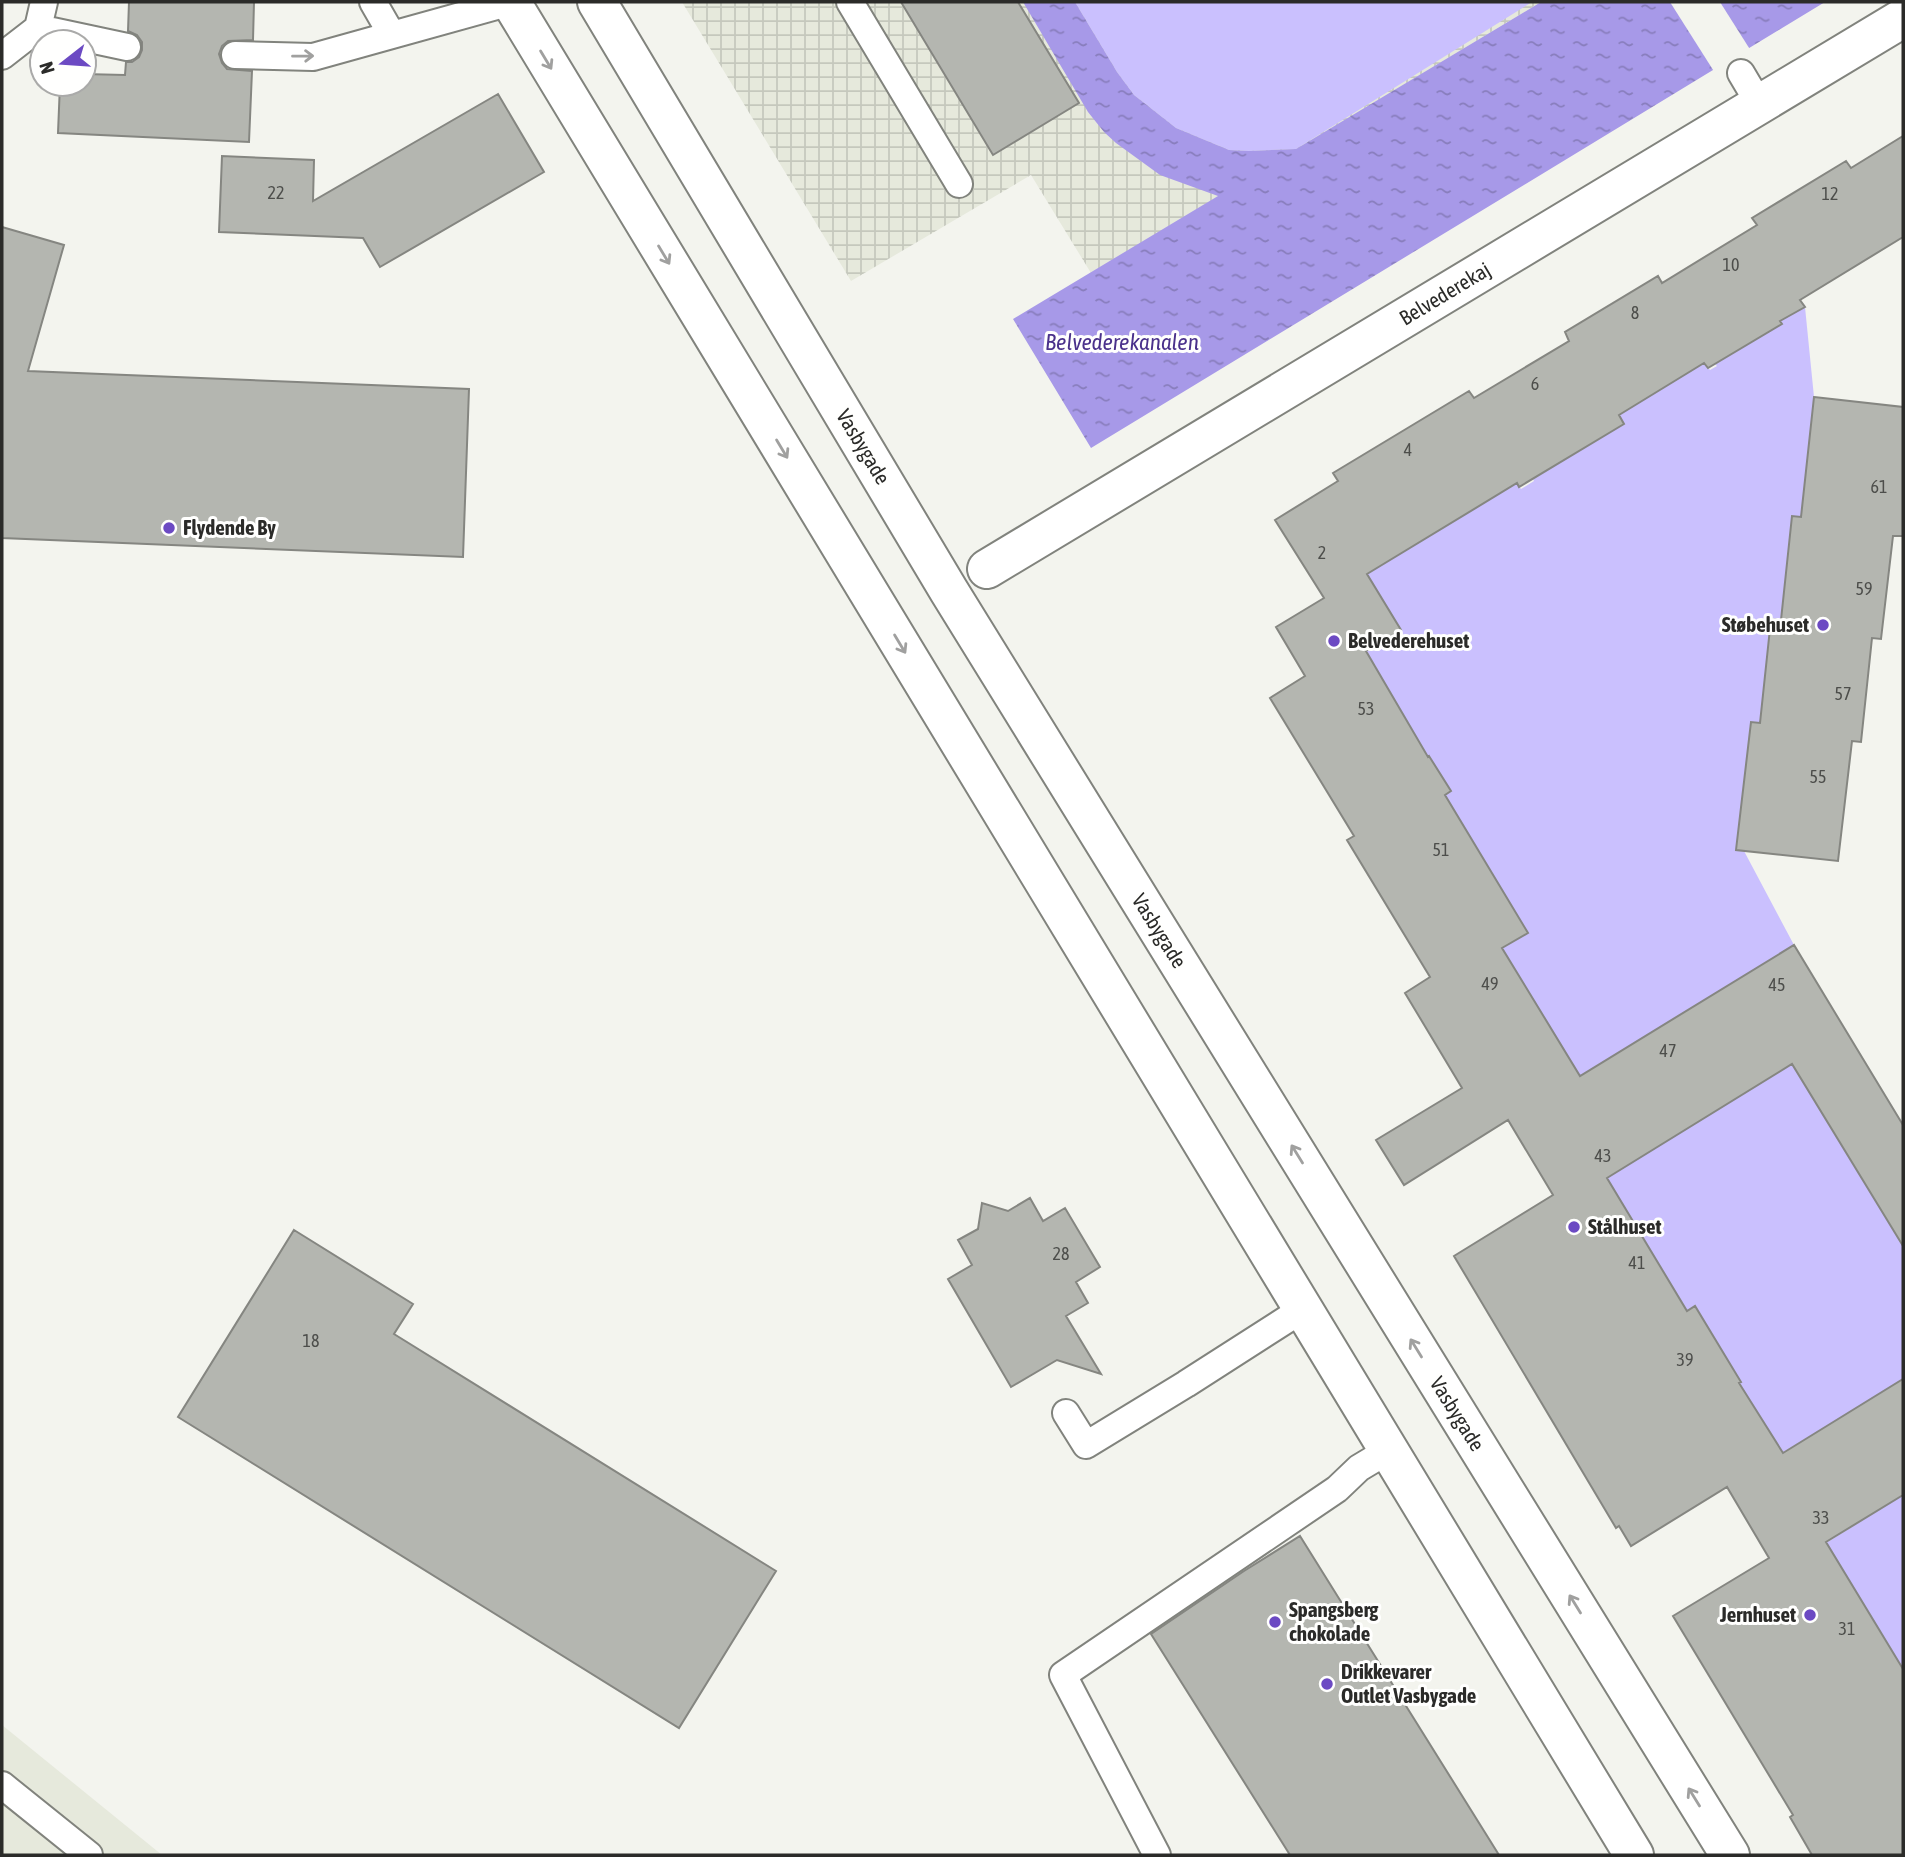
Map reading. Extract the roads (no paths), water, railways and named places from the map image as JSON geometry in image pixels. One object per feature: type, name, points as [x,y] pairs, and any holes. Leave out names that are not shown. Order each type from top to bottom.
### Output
[{"type":"main road","points":[[511,2],[1634,1855]]},
{"type":"main road","name":"Vasbygade","points":[[597,2],[949,591],[1730,1855]]},
{"type":"main road","name":"Belvederekaj","points":[[987,569],[1903,18]]},
{"type":"lane","points":[[38,28],[44,2]]},
{"type":"lane","points":[[373,2],[392,35]]},
{"type":"lane","points":[[235,55],[313,57],[511,2]]},
{"type":"lane","points":[[850,2],[959,184]]},
{"type":"lane","points":[[2,56],[28,36]]},
{"type":"lane","points":[[98,41],[127,47]]},
{"type":"lane","points":[[1741,73],[1760,105]]},
{"type":"lane","points":[[949,591],[987,569]]},
{"type":"lane","points":[[1066,1413],[1086,1445],[1303,1309]]},
{"type":"lane","points":[[1157,1855],[1063,1675],[1337,1489],[1359,1468],[1389,1450]]},
{"type":"lane","points":[[2,1785],[89,1855]]},
{"type":"water","name":"Belvederekanalen","points":[[1023,2],[1075,2],[1134,95],[1176,128],[1229,150],[1249,151],[1296,149],[1541,2],[1825,2],[1091,448],[1013,319],[1218,196],[1160,175],[1104,132],[1088,112]]},
{"type":"place","name":"Flydende By","points":[[169,528]]},
{"type":"place","name":"Støbehuset","points":[[1823,625]]},
{"type":"place","name":"Belvederehuset","points":[[1334,641]]},
{"type":"place","name":"Stålhuset","points":[[1574,1227]]},
{"type":"place","name":"Jernhuset","points":[[1810,1615]]},
{"type":"place","name":"Spangsberg chokolade","points":[[1275,1622]]},
{"type":"place","name":"Drikkevarer Outlet Vasbygade","points":[[1327,1684]]}]
